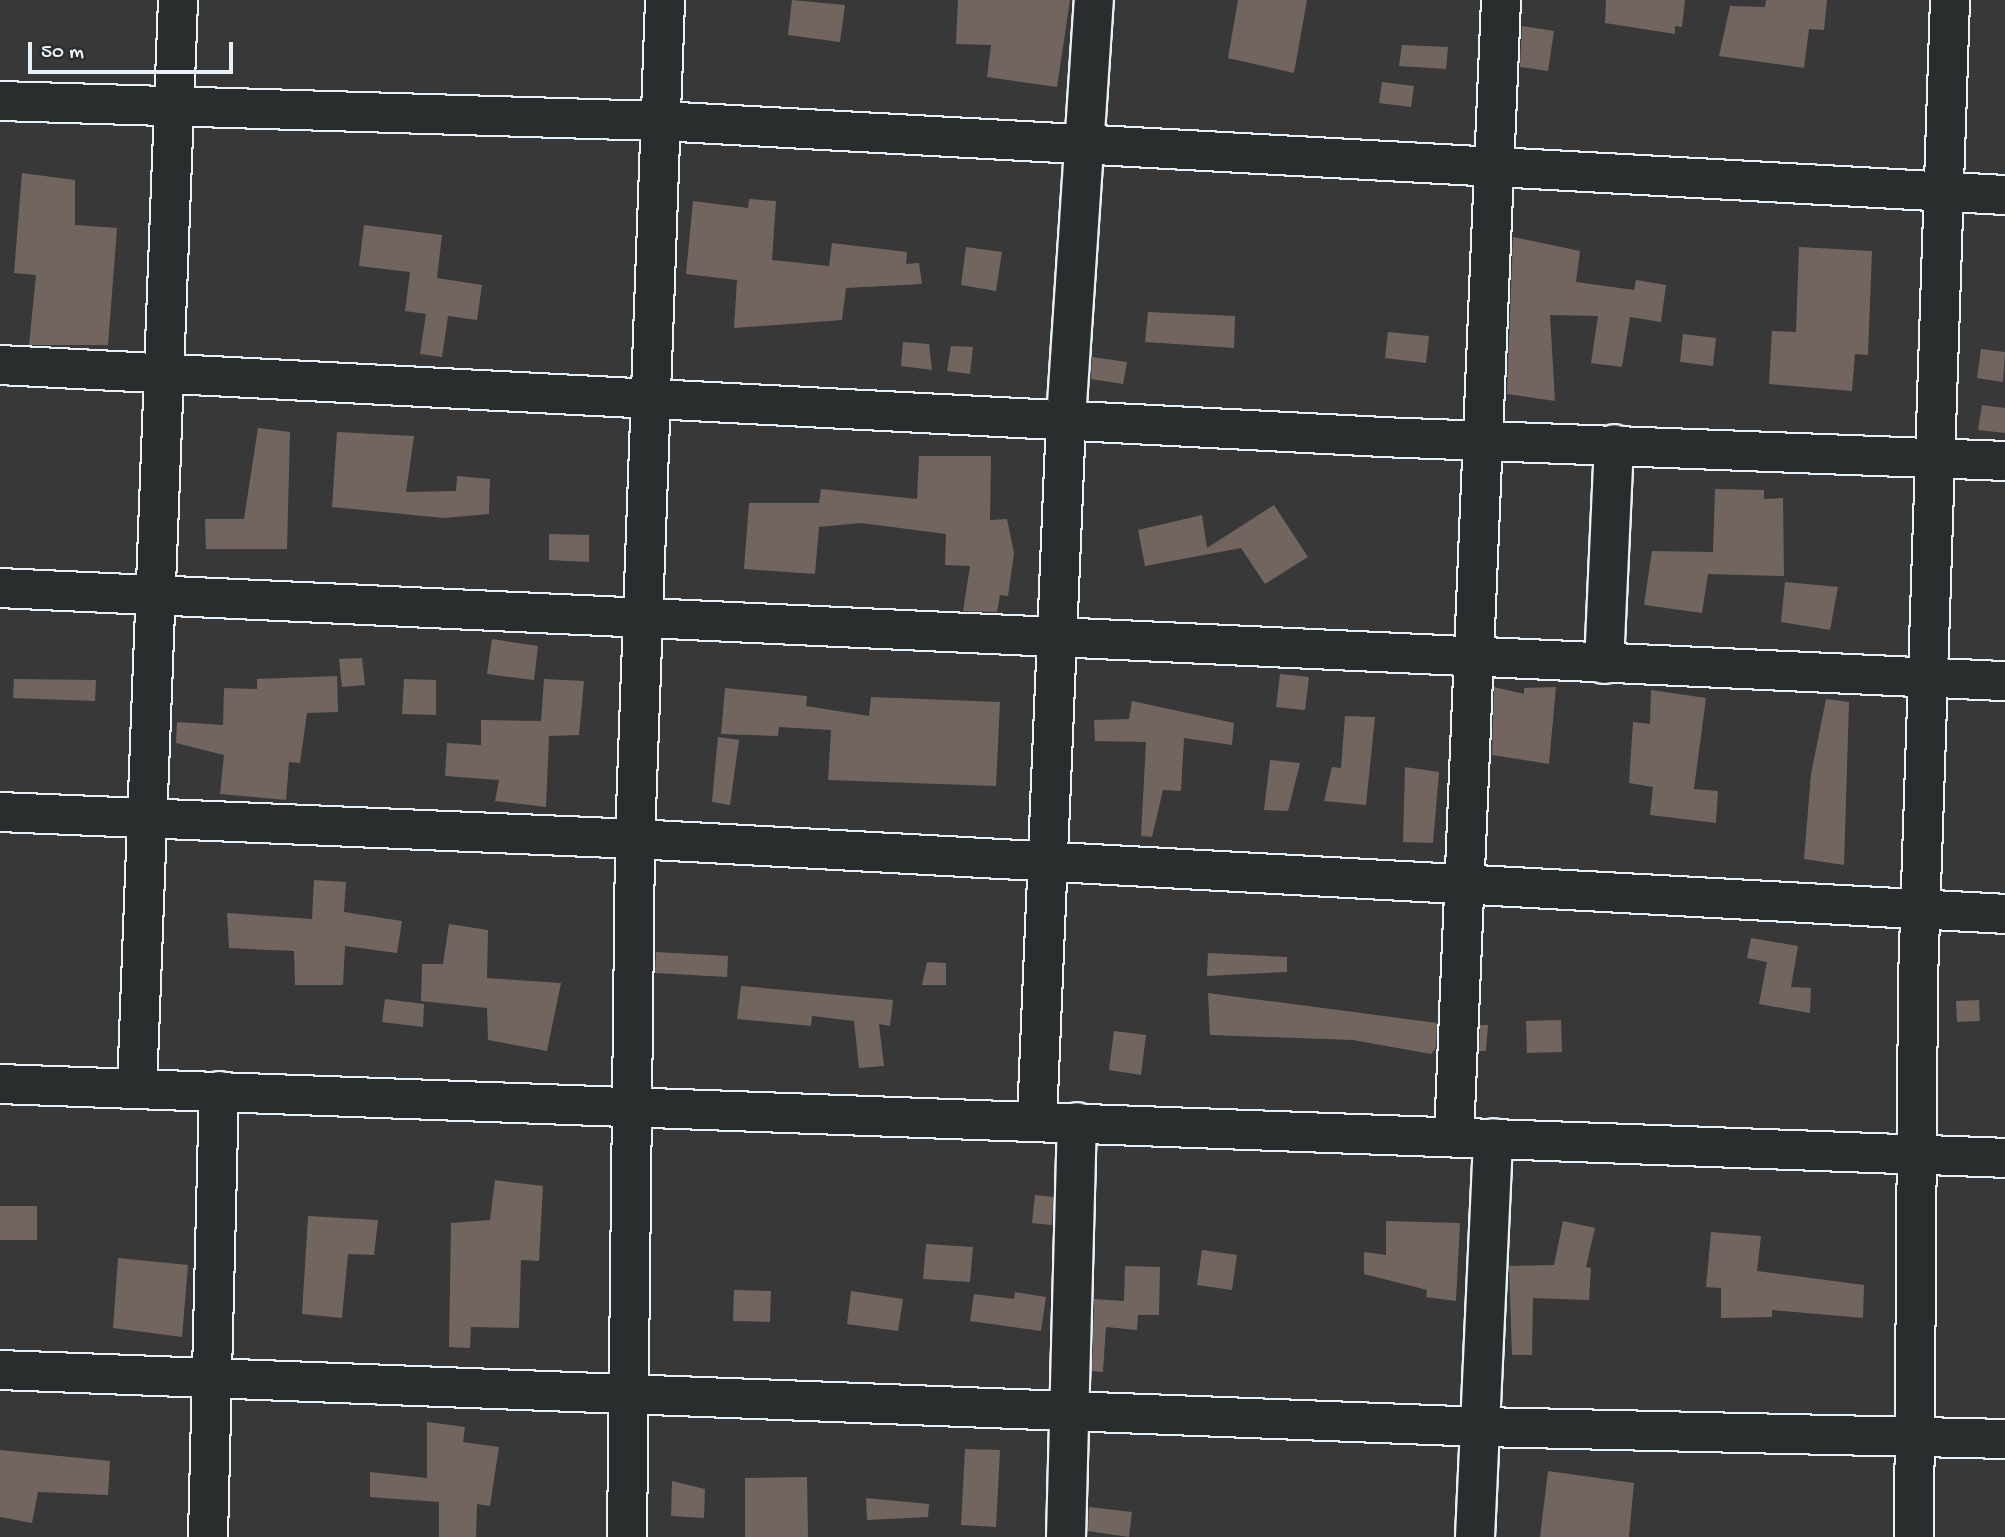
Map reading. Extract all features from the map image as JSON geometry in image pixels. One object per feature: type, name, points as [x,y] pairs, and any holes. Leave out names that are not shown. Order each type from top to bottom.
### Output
[{"type":"street","points":[[136,1088],[178,0]]},
{"type":"street","points":[[627,1537],[633,1393],[635,839],[665,0]]},
{"type":"street","points":[[1037,1120],[1066,419],[1094,0]]},
{"type":"street","points":[[1454,1136],[1479,440],[1501,0]]},
{"type":"street","points":[[1914,1537],[1915,1154],[1930,678],[1933,459],[1950,0]]},
{"type":"street","points":[[0,101],[660,121],[1086,145],[1493,162],[2005,195]]},
{"type":"street","points":[[0,365],[163,370],[650,394],[1479,440],[2005,461]]},
{"type":"street","points":[[1604,664],[1614,444]]},
{"type":"street","points":[[0,588],[643,614],[1604,664],[2005,681]]},
{"type":"street","points":[[0,812],[635,839],[1462,887],[1921,912],[2005,914]]},
{"type":"street","points":[[0,1084],[635,1105],[2005,1158]]},
{"type":"street","points":[[208,1537],[219,1091]]},
{"type":"street","points":[[1066,1537],[1077,1122]]},
{"type":"street","points":[[1475,1537],[1493,1138]]},
{"type":"street","points":[[0,1370],[211,1376],[1482,1427],[2005,1439]]},
{"type":"building","points":[[792,0],[845,5],[840,42],[788,35]]},
{"type":"building","points":[[958,0],[1070,0],[1057,87],[987,77],[991,45],[956,44]]},
{"type":"building","points":[[1238,0],[1307,0],[1294,73],[1228,58]]},
{"type":"building","points":[[1606,0],[1685,0],[1682,27],[1675,26],[1675,34],[1605,23]]},
{"type":"building","points":[[1766,0],[1827,0],[1824,30],[1809,29],[1804,68],[1719,56],[1730,6],[1765,7]]},
{"type":"building","points":[[1522,26],[1554,31],[1548,71],[1520,67]]},
{"type":"building","points":[[1402,45],[1448,47],[1446,69],[1399,66]]},
{"type":"building","points":[[1382,82],[1414,86],[1411,107],[1379,103]]},
{"type":"building","points":[[22,173],[75,180],[75,225],[117,228],[108,345],[29,345],[36,275],[14,273]]},
{"type":"building","points":[[749,199],[776,201],[772,260],[829,266],[832,243],[907,252],[906,264],[919,263],[922,284],[846,288],[842,320],[734,328],[737,280],[686,274],[693,201],[748,208]]},
{"type":"building","points":[[364,225],[442,235],[437,278],[482,285],[477,320],[448,316],[442,357],[420,354],[426,314],[405,311],[410,272],[359,266]]},
{"type":"building","points":[[1513,237],[1580,251],[1576,282],[1634,290],[1636,280],[1666,285],[1661,322],[1630,317],[1622,367],[1591,363],[1598,316],[1550,315],[1555,401],[1507,394]]},
{"type":"building","points":[[966,247],[1002,252],[996,291],[961,285]]},
{"type":"building","points":[[1799,247],[1872,251],[1868,355],[1855,354],[1852,391],[1769,384],[1772,331],[1796,332]]},
{"type":"building","points":[[1148,312],[1235,316],[1234,348],[1145,342]]},
{"type":"building","points":[[1388,332],[1429,336],[1426,363],[1385,358]]},
{"type":"building","points":[[1683,334],[1716,338],[1713,366],[1680,362]]},
{"type":"building","points":[[903,342],[929,344],[932,370],[901,366]]},
{"type":"building","points":[[951,346],[973,347],[970,374],[947,371]]},
{"type":"building","points":[[1981,349],[2005,352],[2003,382],[1977,378]]},
{"type":"building","points":[[1092,357],[1127,362],[1123,384],[1091,379]]},
{"type":"building","points":[[1982,405],[2005,408],[2005,433],[1978,430]]},
{"type":"building","points":[[258,428],[290,432],[287,549],[206,549],[205,519],[244,519]]},
{"type":"building","points":[[337,432],[414,436],[406,492],[456,491],[457,476],[490,479],[489,514],[444,518],[332,507]]},
{"type":"building","points":[[919,456],[991,456],[990,520],[1007,519],[1014,553],[1008,596],[1000,595],[997,612],[963,611],[970,566],[945,565],[946,534],[861,523],[819,527],[815,574],[744,569],[749,503],[819,503],[821,489],[917,499]]},
{"type":"building","points":[[1715,489],[1764,490],[1764,499],[1783,498],[1784,576],[1708,574],[1702,613],[1644,605],[1652,551],[1713,552]]},
{"type":"building","points":[[1274,505],[1308,557],[1265,584],[1241,548],[1145,566],[1138,530],[1202,515],[1207,548]]},
{"type":"building","points":[[549,534],[589,535],[589,562],[549,560]]},
{"type":"building","points":[[1785,582],[1838,587],[1830,630],[1781,622]]},
{"type":"building","points":[[492,639],[538,646],[534,680],[487,674]]},
{"type":"building","points":[[362,658],[365,685],[342,687],[339,659]]},
{"type":"building","points":[[1280,674],[1309,677],[1305,710],[1276,707]]},
{"type":"building","points":[[337,676],[338,712],[307,713],[300,763],[289,762],[286,800],[220,794],[224,755],[176,743],[177,722],[223,725],[224,688],[257,689],[257,679]]},
{"type":"building","points":[[14,679],[96,680],[95,701],[13,698]]},
{"type":"building","points":[[404,679],[436,680],[436,715],[402,714]]},
{"type":"building","points":[[544,679],[584,681],[579,735],[549,736],[546,807],[495,801],[499,780],[445,776],[447,743],[481,745],[481,720],[541,721]]},
{"type":"building","points":[[1494,687],[1524,694],[1524,688],[1556,687],[1549,764],[1492,755]]},
{"type":"building","points":[[725,688],[807,696],[806,706],[869,716],[871,697],[1000,702],[996,786],[828,780],[831,730],[779,727],[778,736],[721,734]]},
{"type":"building","points":[[1651,690],[1706,698],[1694,789],[1718,791],[1716,823],[1650,815],[1653,787],[1629,783],[1633,722],[1650,724]]},
{"type":"building","points":[[1826,699],[1849,702],[1844,865],[1804,859],[1811,774]]},
{"type":"building","points":[[1132,701],[1234,723],[1232,745],[1184,738],[1181,791],[1163,790],[1152,837],[1141,836],[1146,742],[1095,741],[1094,720],[1129,719]]},
{"type":"building","points":[[1345,716],[1375,717],[1366,805],[1324,801],[1332,767],[1341,768]]},
{"type":"building","points":[[718,737],[739,740],[730,805],[712,802]]},
{"type":"building","points":[[1270,760],[1300,763],[1288,811],[1264,810]]},
{"type":"building","points":[[1405,767],[1439,772],[1433,843],[1403,842]]},
{"type":"building","points":[[314,880],[346,882],[344,912],[402,921],[397,953],[345,946],[343,985],[295,985],[294,951],[229,948],[227,913],[312,919]]},
{"type":"building","points":[[449,924],[488,930],[487,978],[561,983],[547,1051],[488,1040],[487,1008],[421,1001],[422,964],[443,964]]},
{"type":"building","points":[[1751,938],[1798,946],[1791,987],[1811,988],[1810,1013],[1759,1004],[1767,962],[1747,958]]},
{"type":"building","points":[[656,952],[728,956],[727,977],[655,973]]},
{"type":"building","points":[[1208,953],[1287,957],[1287,972],[1207,976]]},
{"type":"building","points":[[927,962],[946,963],[946,985],[922,985]]},
{"type":"building","points":[[741,986],[893,1000],[890,1026],[879,1024],[884,1066],[859,1068],[854,1021],[812,1016],[811,1026],[737,1019]]},
{"type":"building","points":[[1208,993],[1437,1023],[1436,1048],[1431,1054],[1353,1040],[1210,1035]]},
{"type":"building","points":[[385,999],[424,1004],[423,1027],[382,1022]]},
{"type":"building","points":[[1979,1000],[1980,1021],[1957,1022],[1956,1001]]},
{"type":"building","points":[[1561,1020],[1562,1052],[1527,1053],[1526,1021]]},
{"type":"building","points":[[1480,1025],[1488,1025],[1486,1051],[1479,1051]]},
{"type":"building","points":[[1114,1031],[1146,1035],[1141,1075],[1109,1070]]},
{"type":"building","points":[[495,1180],[543,1186],[539,1261],[521,1260],[519,1328],[471,1327],[470,1348],[449,1347],[451,1223],[490,1220]]},
{"type":"building","points":[[1035,1195],[1053,1197],[1052,1225],[1032,1223]]},
{"type":"building","points":[[0,1206],[37,1206],[37,1240],[0,1240]]},
{"type":"building","points":[[308,1216],[378,1220],[374,1255],[348,1254],[342,1318],[302,1314]]},
{"type":"building","points":[[1386,1221],[1460,1223],[1456,1301],[1426,1297],[1427,1290],[1364,1274],[1364,1252],[1386,1255]]},
{"type":"building","points":[[1563,1221],[1595,1228],[1586,1267],[1591,1268],[1589,1300],[1533,1298],[1532,1355],[1512,1355],[1509,1266],[1554,1265]]},
{"type":"building","points":[[1711,1232],[1761,1236],[1757,1271],[1864,1285],[1863,1318],[1772,1310],[1772,1317],[1721,1318],[1721,1288],[1706,1287]]},
{"type":"building","points":[[926,1244],[973,1247],[970,1282],[923,1279]]},
{"type":"building","points":[[1202,1250],[1237,1255],[1232,1290],[1197,1285]]},
{"type":"building","points":[[118,1258],[188,1265],[182,1337],[113,1328]]},
{"type":"building","points":[[1125,1266],[1160,1267],[1159,1315],[1138,1315],[1137,1330],[1106,1327],[1103,1372],[1092,1371],[1094,1299],[1124,1301]]},
{"type":"building","points":[[734,1290],[771,1291],[770,1322],[733,1321]]},
{"type":"building","points":[[851,1291],[903,1299],[898,1331],[847,1324]]},
{"type":"building","points":[[1015,1292],[1046,1297],[1041,1331],[970,1321],[974,1294],[1014,1299]]},
{"type":"building","points":[[427,1422],[465,1427],[463,1442],[499,1447],[490,1506],[477,1504],[476,1537],[439,1537],[439,1502],[370,1497],[370,1472],[427,1478]]},
{"type":"building","points":[[965,1449],[1000,1450],[996,1527],[961,1525]]},
{"type":"building","points":[[0,1450],[110,1461],[108,1495],[38,1492],[32,1523],[0,1517]]},
{"type":"building","points":[[1548,1471],[1634,1483],[1629,1537],[1540,1537]]},
{"type":"building","points":[[807,1477],[808,1537],[745,1537],[745,1478]]},
{"type":"building","points":[[672,1481],[705,1489],[704,1518],[671,1516]]},
{"type":"building","points":[[866,1498],[929,1504],[928,1517],[867,1520]]},
{"type":"building","points":[[1089,1507],[1132,1512],[1129,1537],[1088,1531]]}]
